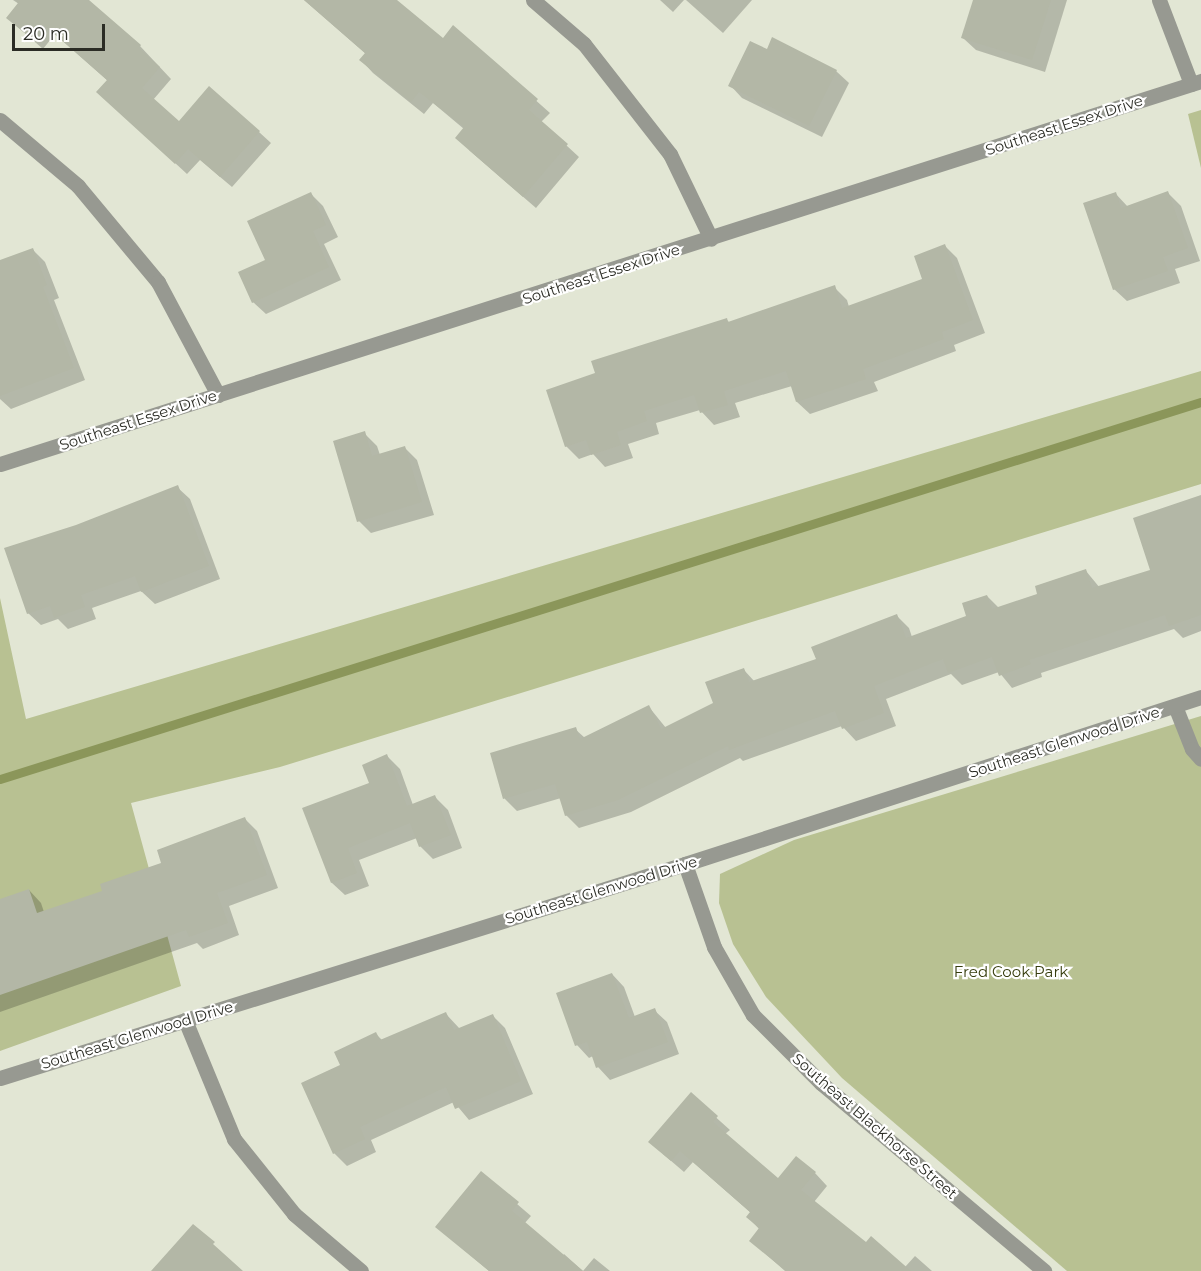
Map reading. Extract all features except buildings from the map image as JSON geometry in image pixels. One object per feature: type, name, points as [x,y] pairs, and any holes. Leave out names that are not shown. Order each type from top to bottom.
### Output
[{"type":"street","points":[[532,0],[584,44],[670,154],[711,239]]},
{"type":"street","points":[[1159,0],[1196,83]]},
{"type":"street","name":"Southeast Essex Drive","points":[[0,464],[1196,83]]},
{"type":"street","points":[[0,120],[78,186],[158,282],[218,395]]},
{"type":"street","name":"Southeast Glenwood Drive","points":[[0,1078],[685,864],[1201,697]]},
{"type":"street","points":[[1175,706],[1192,749],[1201,759]]},
{"type":"street","name":"Southeast Blackhorse Street","points":[[685,864],[714,947],[753,1015],[821,1083],[1044,1271]]},
{"type":"street","points":[[185,1020],[234,1139],[294,1214],[361,1271]]},
{"type":"green space","points":[[1201,110],[1201,168],[1188,114]]},
{"type":"green space","points":[[1201,371],[1201,484],[280,767],[131,803],[181,986],[0,1051],[0,598],[26,719]]},
{"type":"green space","name":"Fred Cook Park","points":[[1201,716],[1201,1271],[1067,1271],[842,1078],[766,997],[733,944],[719,903],[720,874],[794,840]]},
{"type":"waterway","points":[[0,779],[1201,402]]}]
